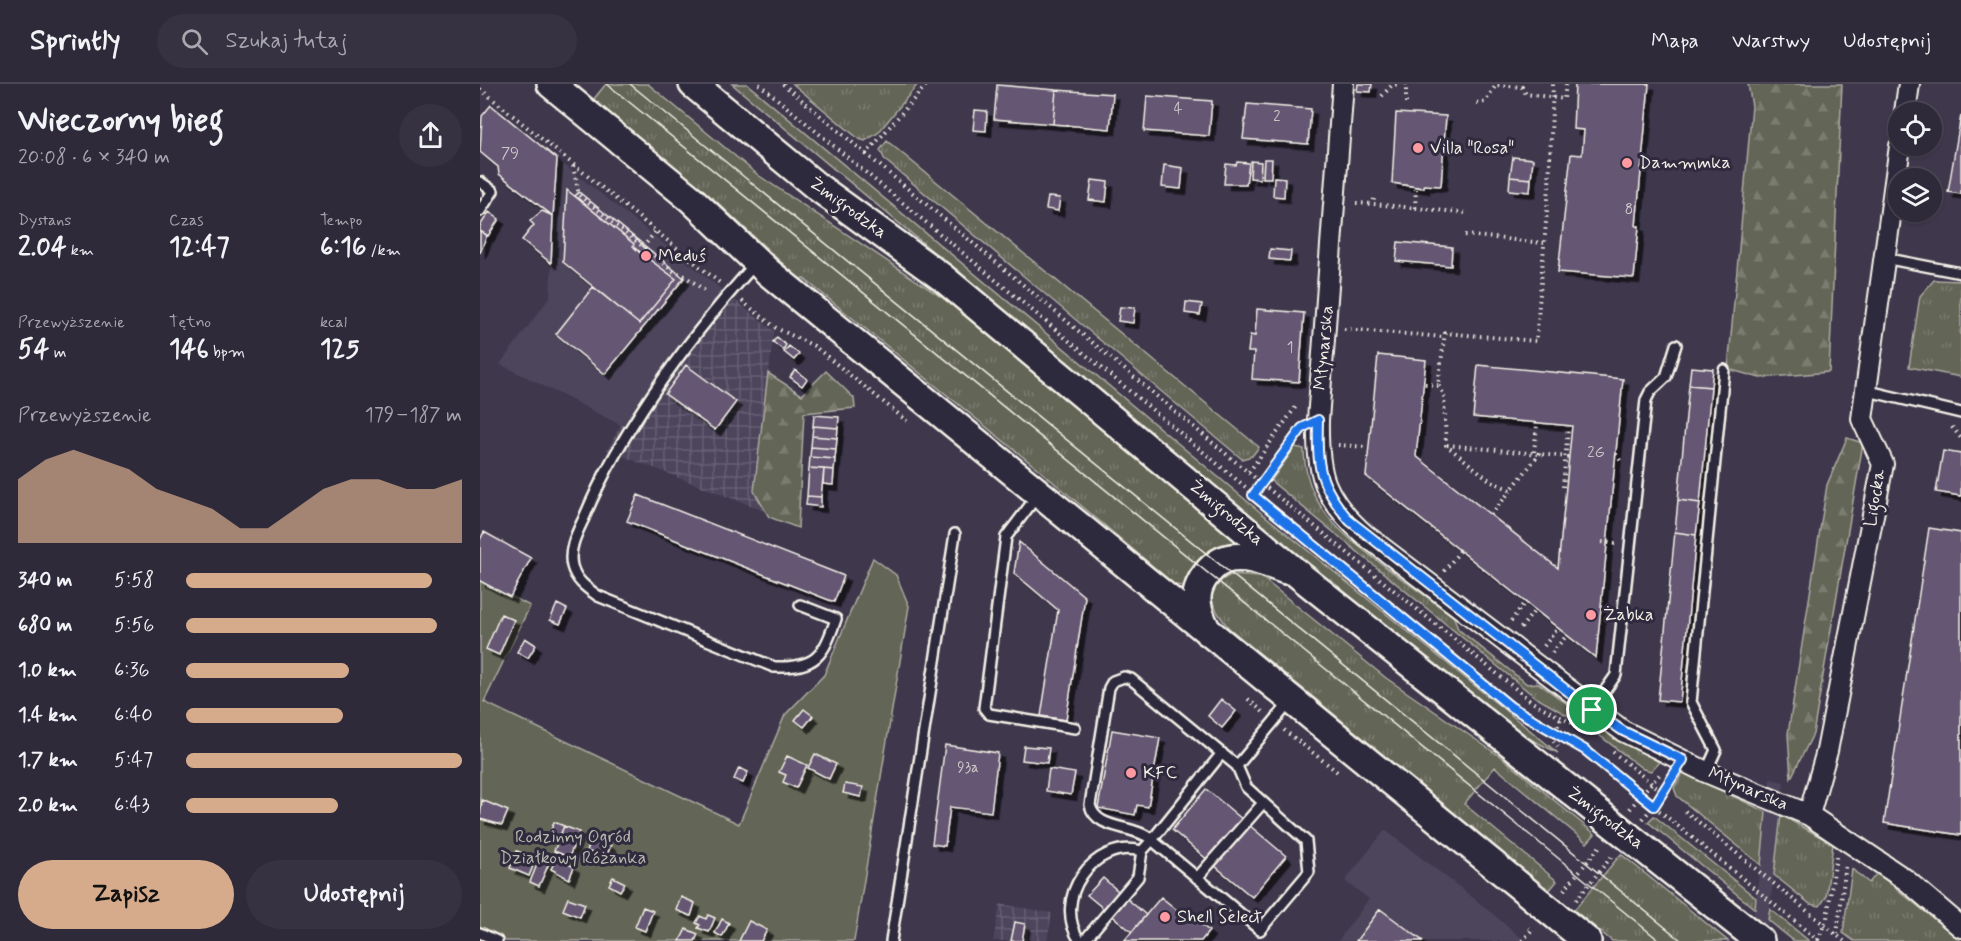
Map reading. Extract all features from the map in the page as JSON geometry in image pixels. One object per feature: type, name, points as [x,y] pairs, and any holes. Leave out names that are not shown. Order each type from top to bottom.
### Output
[{"type":"main road","points":[[552,84],[691,199],[756,262],[1587,941]]},
{"type":"main road","name":"Żmigrodzka","points":[[693,84],[816,186],[943,278],[1299,575],[1760,941]]},
{"type":"main road","points":[[1207,632],[1199,612],[1197,598],[1200,584],[1212,568],[1229,558],[1254,559],[1299,575]]},
{"type":"street","name":"Młynarska","points":[[1343,84],[1318,420],[1317,454],[1329,495],[1350,521],[1592,710],[1676,762],[1706,772],[1809,815],[1906,880],[1961,927]]},
{"type":"street","points":[[1906,102],[1909,84]]},
{"type":"street","name":"Ligocka","points":[[1809,815],[1827,751],[1883,464],[1862,419],[1864,390],[1899,156]]},
{"type":"lane","points":[[480,182],[493,191],[480,211]]},
{"type":"lane","points":[[1884,258],[1961,273]]},
{"type":"lane","points":[[756,262],[681,356],[616,453],[591,501],[572,547],[572,566],[580,582],[598,597],[774,667],[796,668],[813,662],[825,650],[836,619],[800,604]]},
{"type":"lane","points":[[1592,710],[1616,675],[1646,400],[1650,392],[1666,377],[1676,345]]},
{"type":"lane","points":[[1706,772],[1716,750],[1691,702],[1724,370]]},
{"type":"lane","points":[[1864,390],[1961,413]]},
{"type":"lane","points":[[1039,495],[1006,537],[984,708],[989,714],[1076,728]]},
{"type":"lane","points":[[891,941],[955,534]]},
{"type":"lane","points":[[1257,941],[1260,930],[1309,872],[1306,841],[1246,787],[1237,766],[1222,753],[1131,679],[1124,677],[1118,679],[1109,688],[1091,810],[1103,821],[1136,829],[1152,840],[1260,930]]},
{"type":"lane","points":[[1237,766],[1292,700]]},
{"type":"lane","points":[[1142,851],[1131,848],[1112,851],[1096,861],[1078,881],[1073,891],[1070,912],[1071,925],[1082,941],[1138,877],[1142,851],[1222,753]]},
{"type":"lane","points":[[1197,878],[1263,803]]},
{"type":"lane","points":[[480,933],[497,941]]},
{"type":"path","points":[[759,84],[1511,707],[1585,750],[1818,941],[1825,925],[1840,835]]},
{"type":"path","points":[[783,84],[1262,483],[1532,702],[1586,731]]},
{"type":"path","points":[[866,154],[927,84]]},
{"type":"path","points":[[1382,96],[1392,85],[1400,84]]},
{"type":"path","points":[[1406,84],[1406,103]]},
{"type":"path","points":[[1511,490],[1492,482],[1446,445],[1444,394],[1438,385],[1445,333],[1536,341],[1553,84]]},
{"type":"path","points":[[1477,103],[1485,102],[1496,85],[1522,87],[1526,94],[1564,99],[1566,84]]},
{"type":"path","points":[[480,89],[776,328],[814,346],[908,422]]},
{"type":"path","points":[[573,165],[579,195],[673,271],[685,276],[704,290]]},
{"type":"path","points":[[1414,208],[1416,189]]},
{"type":"path","points":[[1348,203],[1373,202],[1467,213]]},
{"type":"path","points":[[639,252],[656,231]]},
{"type":"path","points":[[1465,235],[1544,243]]},
{"type":"path","points":[[1337,328],[1444,338]]},
{"type":"path","points":[[1425,384],[1438,385]]},
{"type":"path","points":[[1249,472],[1299,402]]},
{"type":"path","points":[[1253,495],[1302,428],[1318,420]]},
{"type":"path","points":[[1534,452],[1537,425]]},
{"type":"path","points":[[1563,487],[1569,428]]},
{"type":"path","points":[[1335,435],[1336,447],[1367,447]]},
{"type":"path","points":[[1446,445],[1567,457]]},
{"type":"path","points":[[1491,515],[1540,453]]},
{"type":"path","points":[[1616,454],[1623,463]]},
{"type":"path","points":[[1441,574],[1460,551]]},
{"type":"path","points":[[1434,568],[1449,581]]},
{"type":"path","points":[[1507,627],[1525,602]]},
{"type":"path","points":[[1516,634],[1535,609]]},
{"type":"path","points":[[1540,652],[1558,628]]},
{"type":"path","points":[[1548,658],[1567,635]]},
{"type":"path","points":[[1239,692],[1349,782]]},
{"type":"path","points":[[1562,718],[1552,739],[1566,753]]},
{"type":"path","points":[[1604,745],[1657,788]]},
{"type":"path","points":[[1646,789],[1676,762]]},
{"type":"path","points":[[1642,820],[1654,806],[1676,762]]},
{"type":"path","points":[[1624,799],[1631,807],[1637,800]]},
{"type":"path","points":[[1685,811],[1844,941]]},
{"type":"path","points":[[1569,908],[1619,848]]},
{"type":"path","points":[[1837,935],[1846,861]]},
{"type":"path","points":[[1522,923],[1532,930],[1522,941]]},
{"type":"shaded area","points":[[557,159],[721,289],[621,425],[500,364],[550,297]]},
{"type":"shaded area","points":[[721,289],[774,331],[754,490],[765,511],[607,450],[621,425]]},
{"type":"shaded area","points":[[1770,779],[1784,782],[1774,875],[1765,941],[1751,941]]},
{"type":"shaded area","points":[[1385,830],[1525,941],[1338,941],[1369,899],[1345,881]]},
{"type":"shaded area","points":[[1000,904],[1052,913],[1047,941],[993,941]]},
{"type":"green space","points":[[606,84],[648,84],[758,175],[953,305],[1233,536],[1236,541],[1203,556],[1192,568],[1183,586],[1175,585],[1038,469],[803,278],[800,280],[715,200],[593,100]]},
{"type":"green space","points":[[732,84],[747,84],[1259,511],[1558,753],[1519,733],[1272,534]]},
{"type":"green space","points":[[793,84],[918,84],[878,133],[865,141],[859,139]]},
{"type":"green space","points":[[1748,84],[1842,84],[1829,372],[1760,378],[1728,369],[1752,106]]},
{"type":"green space","points":[[887,141],[1259,447],[1252,456],[1242,459],[885,160],[880,150]]},
{"type":"green space","points":[[1934,280],[1961,281],[1961,377],[1909,367],[1920,296]]},
{"type":"green space","points":[[826,371],[854,398],[855,408],[804,413],[798,528],[769,517],[754,491],[768,373],[802,395]]},
{"type":"green space","points":[[1847,438],[1863,443],[1813,734],[1791,778],[1788,734],[1827,485]]},
{"type":"green space","points":[[1295,447],[1304,449],[1311,488],[1319,504],[1342,532],[1454,617],[1458,629],[1527,684],[1538,683],[1598,726],[1659,762],[1651,771],[1643,769],[1591,729],[1535,697],[1271,481]]},
{"type":"green space","name":"Rodzinny Ogród Działkowy Różanka","points":[[873,558],[896,575],[909,606],[854,941],[480,941],[480,580],[530,606],[484,702],[739,824],[785,715],[824,675]]},
{"type":"green space","points":[[1231,575],[1261,577],[1386,678],[1504,759],[1595,834],[1587,843],[1495,767],[1464,804],[1557,881],[1549,891],[1229,628],[1214,606],[1212,592],[1221,580]]},
{"type":"green space","points":[[1683,772],[1766,812],[1761,865],[1677,796],[1674,788]]},
{"type":"green space","points":[[1781,815],[1833,844],[1826,897],[1820,906],[1810,904],[1774,875]]},
{"type":"green space","points":[[1654,816],[1756,898],[1755,909],[1648,822]]},
{"type":"green space","points":[[1621,854],[1728,941],[1612,941],[1574,910]]},
{"type":"green space","points":[[1852,869],[1869,883],[1877,873],[1961,941],[1854,941],[1843,933]]},
{"type":"green space","points":[[1770,909],[1809,941],[1794,941],[1768,920]]},
{"type":"building","points":[[1358,84],[1372,84],[1371,92],[1357,91]]},
{"type":"building","points":[[1575,84],[1649,84],[1636,226],[1639,226],[1634,278],[1558,272],[1571,154],[1582,155],[1584,130],[1573,129]]},
{"type":"building","points":[[997,85],[1056,90],[1053,124],[994,119]]},
{"type":"building","points":[[1056,90],[1113,94],[1110,129],[1053,124]]},
{"type":"building","points":[[1147,96],[1212,101],[1209,136],[1144,131]]},
{"type":"building","points":[[1247,104],[1311,109],[1308,144],[1243,139]]},
{"type":"building","points":[[491,105],[557,159],[553,216],[499,174],[498,167],[480,152],[482,116]]},
{"type":"building","points":[[975,110],[987,111],[986,131],[973,130]]},
{"type":"building","name":"Villa \"Rosa\"","points":[[1396,113],[1446,116],[1441,186],[1424,185],[1424,188],[1392,183]]},
{"type":"building","points":[[1961,115],[1961,194],[1948,192]]},
{"type":"building","points":[[1513,157],[1533,159],[1531,179],[1510,177]]},
{"type":"building","points":[[1264,159],[1272,159],[1271,178],[1263,178]]},
{"type":"building","points":[[1251,161],[1261,162],[1260,179],[1250,178]]},
{"type":"building","points":[[1237,162],[1249,163],[1246,184],[1224,184],[1226,164],[1236,165]]},
{"type":"building","points":[[1164,165],[1183,168],[1181,189],[1162,187]]},
{"type":"building","points":[[1274,177],[1285,178],[1284,197],[1273,196]]},
{"type":"building","points":[[1510,177],[1531,179],[1530,192],[1509,190]]},
{"type":"building","points":[[1092,180],[1108,182],[1106,202],[1089,200]]},
{"type":"building","points":[[567,190],[634,244],[633,246],[639,252],[676,279],[639,324],[563,262]]},
{"type":"building","points":[[579,192],[684,278],[605,374],[556,334],[593,287],[639,324],[676,279],[639,252],[633,246],[634,244],[575,196]]},
{"type":"building","points":[[1048,197],[1060,198],[1058,211],[1046,209]]},
{"type":"building","points":[[542,211],[553,216],[551,263],[522,240],[534,225],[530,221]]},
{"type":"building","points":[[489,212],[499,219],[488,236],[480,231],[480,226]]},
{"type":"building","points":[[480,231],[487,235],[480,253]]},
{"type":"building","points":[[1398,242],[1452,247],[1451,266],[1396,261]]},
{"type":"building","points":[[1270,249],[1291,251],[1290,261],[1269,259]]},
{"type":"building","points":[[1186,302],[1202,304],[1200,315],[1185,313]]},
{"type":"building","points":[[1120,307],[1135,308],[1133,323],[1118,321]]},
{"type":"building","points":[[1257,309],[1304,313],[1299,382],[1252,379],[1254,352],[1248,352],[1250,335],[1255,336]]},
{"type":"building","points":[[777,337],[786,345],[783,350],[773,342]]},
{"type":"building","points":[[789,346],[799,354],[794,360],[784,352]]},
{"type":"building","points":[[1378,355],[1426,360],[1416,456],[1558,568],[1572,426],[1473,417],[1478,365],[1623,379],[1596,658],[1366,476]]},
{"type":"building","points":[[686,365],[736,402],[715,430],[665,394]]},
{"type":"building","points":[[1691,367],[1713,369],[1711,387],[1689,385]]},
{"type":"building","points":[[795,370],[807,379],[802,386],[790,377]]},
{"type":"building","points":[[1689,385],[1711,387],[1700,503],[1678,500]]},
{"type":"building","points":[[814,415],[839,417],[838,428],[813,426]]},
{"type":"building","points":[[813,426],[838,428],[837,438],[812,436]]},
{"type":"building","points":[[812,436],[837,438],[836,449],[811,447]]},
{"type":"building","points":[[811,447],[836,449],[835,459],[810,457]]},
{"type":"building","points":[[1943,451],[1961,454],[1961,496],[1936,492]]},
{"type":"building","points":[[810,457],[835,459],[834,470],[809,468]]},
{"type":"building","points":[[809,468],[824,469],[821,497],[807,496]]},
{"type":"building","points":[[824,469],[834,470],[833,485],[823,484]]},
{"type":"building","points":[[638,495],[844,576],[834,602],[627,521]]},
{"type":"building","points":[[807,496],[821,497],[821,507],[806,505]]},
{"type":"building","points":[[1678,500],[1700,503],[1696,535],[1675,532]]},
{"type":"building","points":[[1929,528],[1961,533],[1961,835],[1884,823]]},
{"type":"building","points":[[484,532],[531,558],[510,597],[480,581],[480,540]]},
{"type":"building","points":[[1675,532],[1696,535],[1680,702],[1658,700]]},
{"type":"building","points":[[1019,542],[1085,597],[1066,720],[1041,716],[1058,610],[1014,573]]},
{"type":"building","points":[[557,604],[567,609],[560,624],[550,620]]},
{"type":"building","points":[[501,614],[514,620],[499,655],[486,649]]},
{"type":"building","points":[[525,638],[536,645],[528,658],[517,652]]},
{"type":"building","points":[[1221,699],[1236,711],[1222,728],[1208,716]]},
{"type":"building","points":[[804,709],[813,716],[804,727],[795,720]]},
{"type":"building","points":[[1112,730],[1160,738],[1148,807],[1137,805],[1135,815],[1098,808]]},
{"type":"building","points":[[945,745],[998,753],[991,812],[950,807],[945,846],[932,844]]},
{"type":"building","points":[[1024,746],[1049,748],[1047,763],[1022,760]]},
{"type":"building","points":[[815,754],[836,764],[829,779],[808,768]]},
{"type":"building","points":[[787,756],[807,765],[796,788],[783,782],[786,775],[779,772]]},
{"type":"building","points":[[739,768],[748,772],[743,783],[734,779]]},
{"type":"building","points":[[1049,769],[1075,773],[1071,795],[1046,791]]},
{"type":"building","points":[[845,784],[863,787],[861,797],[843,793]]},
{"type":"building","points":[[1206,789],[1286,856],[1252,897],[1172,830]]},
{"type":"building","points":[[482,800],[508,811],[502,825],[480,819]]},
{"type":"building","points":[[554,822],[564,826],[558,840],[549,836]]},
{"type":"building","points":[[564,826],[579,832],[569,857],[554,851]]},
{"type":"building","points":[[592,838],[611,845],[606,858],[587,851]]},
{"type":"building","points":[[517,851],[536,859],[529,876],[510,868]]},
{"type":"building","points":[[540,857],[550,861],[539,886],[530,882]]},
{"type":"building","points":[[557,858],[574,867],[569,879],[551,869]]},
{"type":"building","points":[[613,877],[625,883],[620,891],[609,885]]},
{"type":"building","points":[[1103,878],[1146,915],[1132,932],[1087,895]]},
{"type":"building","points":[[681,897],[695,903],[691,916],[676,910]]},
{"type":"building","name":"Shell Select","points":[[1161,897],[1188,919],[1191,916],[1209,931],[1201,941],[1124,941]]},
{"type":"building","points":[[568,898],[585,904],[580,917],[563,910]]},
{"type":"building","points":[[643,907],[653,911],[645,931],[635,927]]},
{"type":"building","points":[[1380,909],[1423,941],[1356,941]]},
{"type":"building","points":[[708,915],[715,918],[709,932],[698,928],[700,925],[696,923],[700,916],[706,919]]},
{"type":"building","points":[[722,919],[729,923],[722,937],[715,933]]},
{"type":"building","points":[[749,921],[767,930],[761,941],[739,941]]},
{"type":"building","points":[[1015,922],[1025,924],[1022,941],[1011,941]]},
{"type":"building","points":[[686,929],[698,934],[695,941],[680,941]]},
{"type":"tram line","points":[[607,84],[1660,941]]},
{"type":"tram line","points":[[630,84],[1682,941]]},
{"type":"place","name":"Villa \"Rosa\"","points":[[1418,148]]},
{"type":"place","name":"Dammmka","points":[[1627,163]]},
{"type":"place","name":"Meduś","points":[[646,256]]},
{"type":"place","name":"Żabka","points":[[1591,615]]},
{"type":"place","name":"KFC","points":[[1131,773]]},
{"type":"place","name":"Shell Select","points":[[1165,917]]},
{"type":"route","points":[[1318,420],[1319,469],[1329,495],[1350,521],[1365,535],[1592,710],[1623,731],[1683,760],[1679,770],[1654,806],[1585,750],[1511,707],[1253,495],[1302,428],[1318,420]]}]
